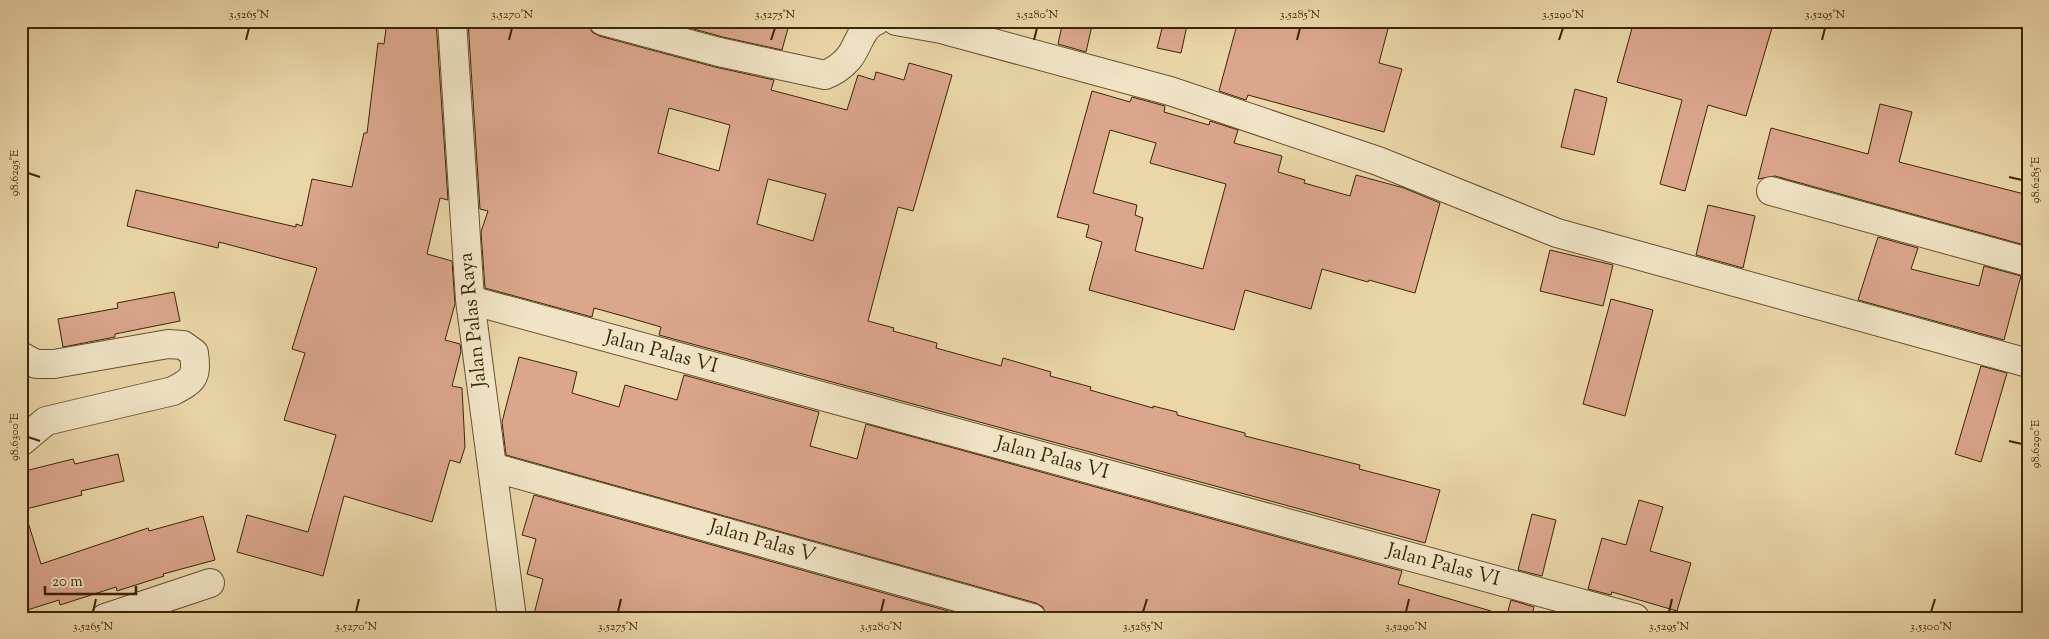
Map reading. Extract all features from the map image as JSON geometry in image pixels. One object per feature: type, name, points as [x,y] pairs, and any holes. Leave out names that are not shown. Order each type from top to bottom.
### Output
[{"type":"street","name":"Jalan Palas Raya","points":[[452,21],[470,300],[512,618]]},
{"type":"street","points":[[603,21],[719,52],[825,75],[837,70],[849,58],[864,32],[876,21]]},
{"type":"street","points":[[896,21],[941,29],[1170,91],[1378,161],[1557,233],[2028,363]]},
{"type":"street","points":[[1771,191],[2028,262]]},
{"type":"street","name":"Jalan Palas VI","points":[[470,300],[1635,618]]},
{"type":"street","points":[[21,356],[36,364],[54,364],[168,344],[183,345],[194,353],[196,370],[191,381],[172,391],[46,421],[21,442]]},
{"type":"street","name":"Jalan Palas V","points":[[492,467],[1032,618]]},
{"type":"street","points":[[104,618],[210,583]]},
{"type":"building","points":[[387,21],[436,21],[448,200],[440,198],[427,254],[452,261],[455,304],[445,340],[460,344],[461,351],[452,386],[462,388],[465,447],[460,463],[450,460],[432,522],[344,496],[323,576],[237,552],[247,515],[308,532],[336,435],[284,420],[305,353],[292,349],[317,268],[219,242],[218,248],[127,226],[136,190],[296,227],[296,224],[302,226],[312,179],[352,187],[364,133],[367,133],[378,43],[384,44]]},
{"type":"building","points":[[468,21],[588,21],[592,32],[599,36],[715,67],[774,80],[771,90],[847,110],[858,75],[874,80],[876,72],[904,80],[909,63],[952,75],[913,211],[898,207],[868,321],[894,328],[893,331],[937,343],[936,348],[1001,366],[1003,358],[1051,372],[1050,376],[1091,387],[1090,390],[1153,408],[1153,406],[1177,412],[1177,415],[1245,433],[1245,436],[1360,465],[1359,469],[1440,490],[1425,543],[659,335],[661,327],[594,308],[592,317],[485,288],[481,232],[488,211],[480,209]],"holes":[[[669,108],[730,125],[719,171],[658,153]],[[768,179],[826,194],[813,241],[757,224]]]},
{"type":"building","points":[[664,21],[790,21],[782,50]]},
{"type":"building","points":[[1063,21],[1093,21],[1086,52],[1058,44]]},
{"type":"building","points":[[1164,21],[1188,21],[1181,53],[1157,48]]},
{"type":"building","points":[[1238,21],[1390,21],[1379,63],[1402,69],[1384,132],[1248,95],[1246,100],[1219,91]]},
{"type":"building","points":[[1634,21],[1774,21],[1746,116],[1708,105],[1685,191],[1660,184],[1682,100],[1617,82]]},
{"type":"building","points":[[1575,89],[1607,98],[1594,155],[1561,147]]},
{"type":"building","points":[[1092,91],[1130,102],[1132,97],[1165,106],[1164,112],[1209,125],[1210,121],[1238,130],[1234,143],[1282,156],[1278,172],[1305,180],[1304,183],[1350,196],[1356,175],[1404,188],[1440,203],[1415,293],[1322,269],[1311,309],[1245,290],[1234,330],[1089,290],[1102,242],[1086,237],[1089,225],[1057,217]],"holes":[[[1110,130],[1156,143],[1150,163],[1226,184],[1203,269],[1135,251],[1143,218],[1135,215],[1137,205],[1093,193]]]},
{"type":"building","points":[[1880,104],[1912,112],[1899,162],[2028,195],[2028,246],[1775,176],[1758,179],[1771,128],[1868,154]]},
{"type":"building","points":[[1708,205],[1755,216],[1743,268],[1696,255]]},
{"type":"building","points":[[1878,237],[1918,248],[1911,269],[1979,286],[1984,266],[2021,276],[2004,340],[1858,300]]},
{"type":"building","points":[[1550,250],[1613,265],[1603,306],[1540,291]]},
{"type":"building","points":[[174,292],[180,321],[115,334],[115,337],[63,347],[58,319],[118,308],[117,303]]},
{"type":"building","points":[[1611,299],[1653,310],[1625,416],[1583,404]]},
{"type":"building","points":[[519,357],[577,372],[572,393],[619,407],[625,385],[677,400],[684,375],[819,412],[810,446],[857,459],[866,424],[1402,571],[1398,584],[1491,611],[1490,618],[1047,618],[1043,607],[1036,603],[506,455],[502,422]]},
{"type":"building","points":[[1981,366],[2007,373],[1981,462],[1955,454]]},
{"type":"building","points":[[118,454],[124,481],[81,491],[82,495],[26,509],[21,488],[21,472],[73,459],[75,464]]},
{"type":"building","points":[[534,495],[973,618],[533,618],[543,579],[527,574],[536,539],[522,535]]},
{"type":"building","points":[[1639,500],[1663,507],[1650,551],[1691,563],[1677,611],[1612,592],[1611,595],[1588,589],[1602,538],[1626,545]]},
{"type":"building","points":[[1532,514],[1556,520],[1542,576],[1518,570]]},
{"type":"building","points":[[203,516],[215,560],[163,574],[164,576],[117,591],[116,587],[60,605],[59,600],[21,612],[21,520],[27,519],[41,564],[148,528],[149,531]]},
{"type":"building","points":[[1511,600],[1534,607],[1531,618],[1506,618]]}]
